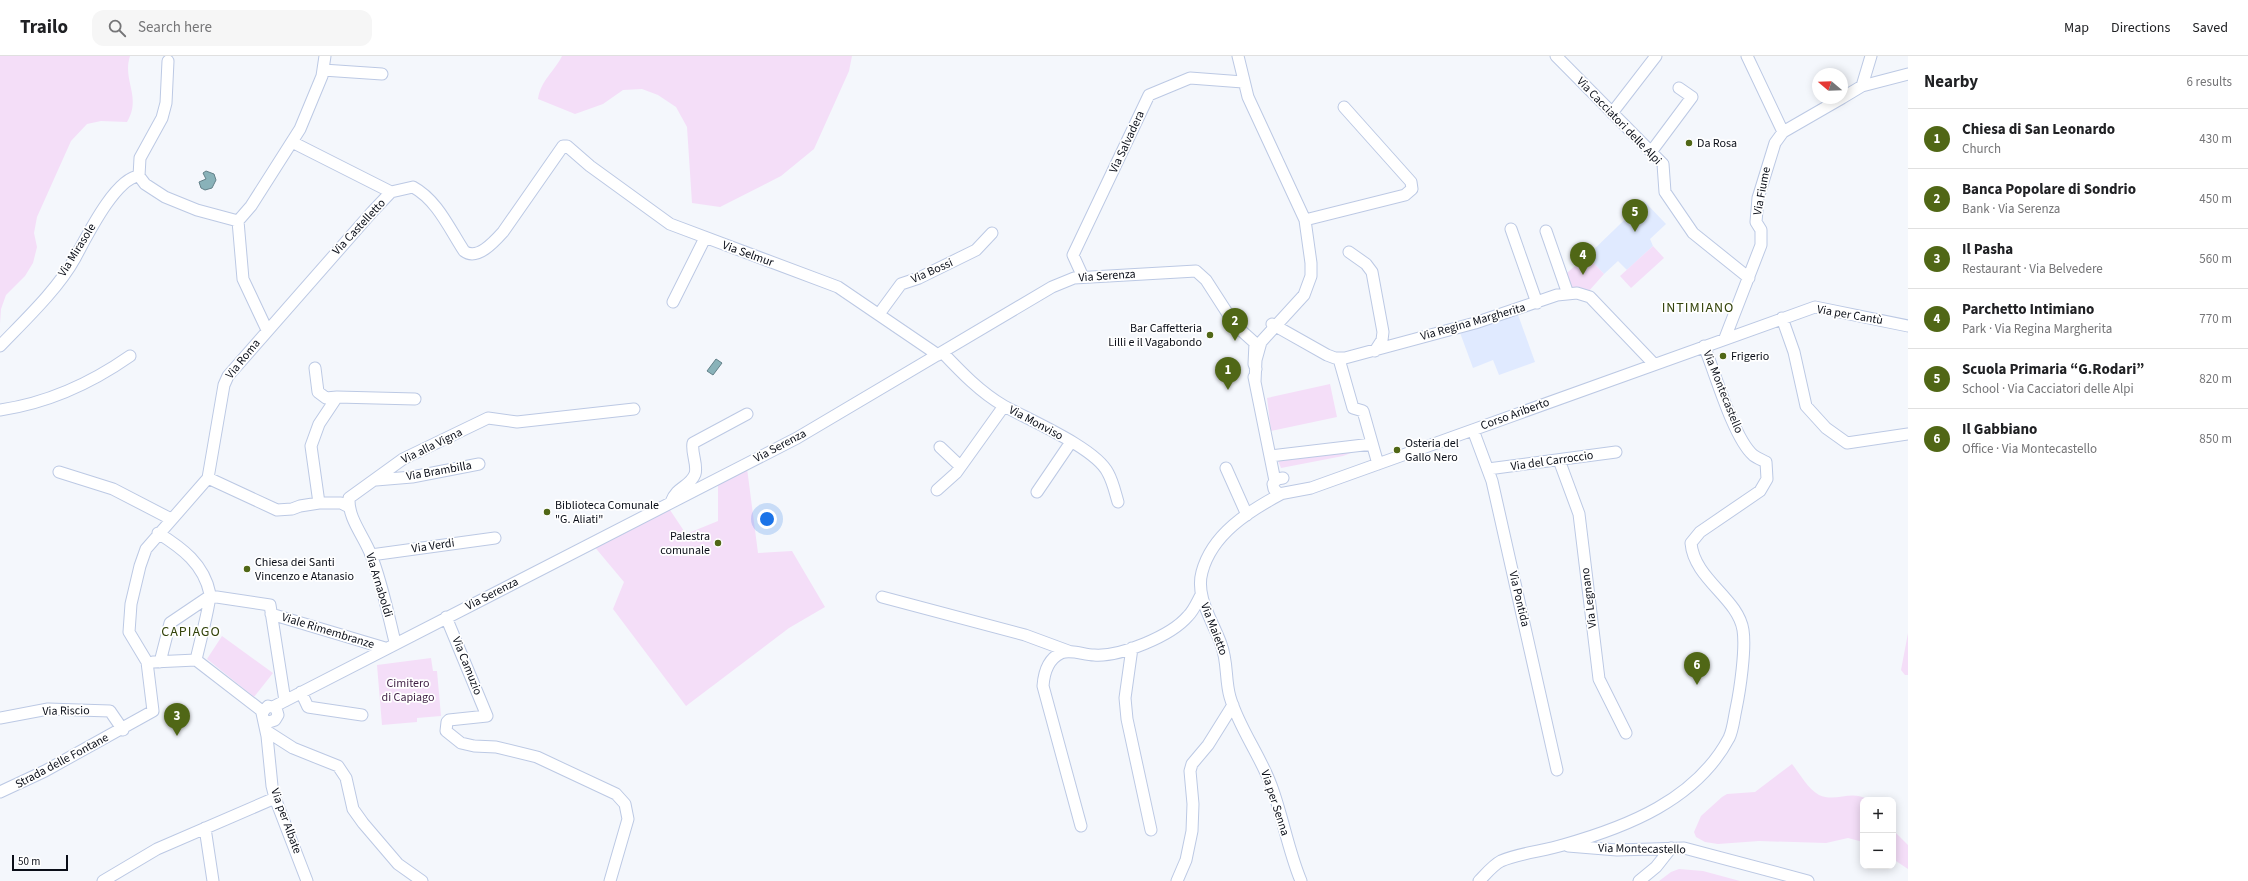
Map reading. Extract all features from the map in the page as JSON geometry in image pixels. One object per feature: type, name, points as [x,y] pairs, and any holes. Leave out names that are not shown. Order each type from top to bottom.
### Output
[{"type":"street","points":[[168,61],[166,103],[162,118],[140,158],[139,176],[145,184],[165,197],[197,210],[238,221],[251,206],[292,142],[306,116],[323,70],[325,56]]},
{"type":"street","points":[[1238,56],[1248,98],[1305,220],[1311,263],[1311,276],[1308,287],[1298,302],[1274,325],[1261,342],[1255,382]]},
{"type":"street","name":"Via Cacciatori delle Alpi","points":[[1556,56],[1663,164],[1665,192],[1693,234],[1749,278]]},
{"type":"street","points":[[1612,113],[1656,56]]},
{"type":"street","points":[[1747,56],[1783,132]]},
{"type":"street","points":[[1862,86],[1871,56]]},
{"type":"street","points":[[323,70],[382,74]]},
{"type":"street","name":"Via Fiume","points":[[1848,94],[1862,86],[1908,74]]},
{"type":"street","name":"Via Salvadera","points":[[1083,277],[1073,255],[1149,95],[1190,78],[1243,82]]},
{"type":"street","points":[[1651,152],[1692,97],[1680,88]]},
{"type":"street","name":"Via Fiume","points":[[1725,338],[1761,245],[1761,230],[1756,222],[1758,198],[1772,149],[1783,132],[1832,104]]},
{"type":"street","points":[[1305,220],[1405,195],[1412,189],[1411,182],[1344,107]]},
{"type":"street","points":[[292,142],[392,192]]},
{"type":"street","name":"Via Castelletto","points":[[268,330],[392,192],[413,186],[421,191],[432,201],[464,251],[468,254],[476,254],[495,241],[503,232],[563,146]]},
{"type":"street","name":"Via Selmur","points":[[563,146],[567,146],[590,166],[670,224],[838,287],[940,354]]},
{"type":"street","name":"Via Mirasole","points":[[0,346],[46,296],[74,260],[103,209],[127,179],[139,176]]},
{"type":"street","name":"Via Roma","points":[[208,478],[224,385],[228,376],[268,330],[243,279],[238,221]]},
{"type":"street","points":[[1511,230],[1537,303]]},
{"type":"street","points":[[1546,231],[1568,294]]},
{"type":"street","name":"Via Bossi","points":[[879,314],[901,284],[919,278],[976,250],[992,233]]},
{"type":"street","points":[[673,302],[705,238]]},
{"type":"street","points":[[1349,252],[1366,264],[1372,272],[1383,332],[1382,340],[1375,351]]},
{"type":"street","name":"Via Serenza","points":[[269,720],[288,700],[301,692],[395,642],[797,438],[1052,288],[1074,278],[1196,271],[1206,280],[1235,325],[1252,340]]},
{"type":"street","name":"Via Regina Margherita","points":[[1339,358],[1375,351],[1537,303],[1557,295],[1577,293],[1590,297],[1654,364]]},
{"type":"street","name":"Via per Cantù","points":[[1725,338],[1815,307],[1908,326]]},
{"type":"street","points":[[1782,318],[1794,352],[1806,406],[1826,428],[1848,443],[1908,434]]},
{"type":"street","points":[[1274,325],[1252,340],[1250,356],[1271,460],[1281,486]]},
{"type":"street","points":[[1274,325],[1327,355],[1339,358],[1353,408],[1363,411],[1378,464]]},
{"type":"street","name":"Corso Ariberto","points":[[1281,486],[1304,489],[1473,430],[1725,338]]},
{"type":"street","points":[[1252,340],[1256,347],[1254,362],[1256,369]]},
{"type":"street","name":"Via Montecastello","points":[[1564,845],[1641,818],[1672,799],[1708,770],[1730,737],[1740,688],[1743,630],[1737,615],[1701,570],[1692,553],[1691,544],[1700,532],[1760,491],[1768,479],[1766,462],[1749,450],[1733,422],[1704,346]]},
{"type":"street","name":"Via Monviso","points":[[940,354],[976,387],[1004,406],[1071,442],[1090,454],[1108,472],[1118,502]]},
{"type":"street","points":[[0,410],[26,406],[55,397],[102,376],[130,356]]},
{"type":"street","points":[[315,368],[318,392],[326,398],[415,399]]},
{"type":"street","points":[[319,503],[311,446],[319,424],[337,397]]},
{"type":"street","points":[[937,490],[956,473],[1004,406]]},
{"type":"street","name":"Via alla Vigna","points":[[349,506],[349,498],[376,480],[403,459],[488,418],[517,422],[634,409]]},
{"type":"street","points":[[671,502],[675,492],[691,481],[696,472],[693,443],[747,414]]},
{"type":"street","name":"Via Pontida","points":[[1473,430],[1488,469],[1557,770]]},
{"type":"street","points":[[1037,492],[1071,442]]},
{"type":"street","points":[[1271,460],[1372,444]]},
{"type":"street","points":[[940,446],[960,466]]},
{"type":"street","name":"Via del Carroccio","points":[[1488,469],[1616,452]]},
{"type":"street","name":"Via Legnano","points":[[1559,460],[1579,514],[1599,679],[1626,733]]},
{"type":"street","name":"Via Brambilla","points":[[376,480],[412,477],[479,464]]},
{"type":"street","points":[[1226,468],[1248,515]]},
{"type":"street","points":[[59,472],[113,489],[171,519]]},
{"type":"street","points":[[349,506],[341,503],[319,503],[286,510],[277,510],[208,478],[158,533],[146,549],[140,566],[131,604],[129,632],[147,662],[196,660],[269,720],[294,748],[338,766],[346,778],[353,809],[398,864],[422,881]]},
{"type":"street","name":"Via Maietto","points":[[1233,705],[1230,697],[1224,653],[1201,595],[1201,574],[1209,550],[1229,529],[1261,505],[1281,486]]},
{"type":"street","name":"Via Arnaboldi","points":[[349,506],[371,555],[395,642]]},
{"type":"street","points":[[158,533],[187,553],[199,566],[210,596],[196,660]]},
{"type":"street","name":"Via Verdi","points":[[371,555],[495,538]]},
{"type":"street","points":[[1081,826],[1043,686],[1044,677],[1052,658],[1062,652],[1109,655],[1132,648],[1176,627],[1188,617],[1201,595]]},
{"type":"street","points":[[160,662],[170,622],[210,596]]},
{"type":"street","name":"Viale Rimembranze","points":[[210,596],[270,609],[385,648]]},
{"type":"street","points":[[882,597],[1025,635],[1071,652]]},
{"type":"street","points":[[270,609],[288,700]]},
{"type":"street","name":"Via Camuzio","points":[[446,617],[487,716],[449,720],[447,722],[446,731],[461,743],[474,746],[496,747],[536,757],[616,794],[625,804],[628,819],[610,881]]},
{"type":"street","points":[[1132,648],[1125,693],[1127,719],[1151,830]]},
{"type":"street","name":"Strada delle Fontane","points":[[0,792],[45,771],[106,737],[123,730],[153,711],[147,662]]},
{"type":"street","points":[[301,692],[308,707],[362,715]]},
{"type":"street","points":[[1177,881],[1186,860],[1192,831],[1193,804],[1190,771],[1192,764],[1208,745],[1233,705]]},
{"type":"street","name":"Via per Senna","points":[[1233,705],[1271,784],[1301,881]]},
{"type":"street","name":"Via Riscio","points":[[0,718],[48,709],[110,711],[123,730]]},
{"type":"street","name":"Via per Albate","points":[[269,720],[275,798],[308,881]]},
{"type":"street","points":[[103,881],[157,849],[275,798]]},
{"type":"street","points":[[205,828],[213,881]]},
{"type":"street","points":[[1479,881],[1501,861],[1564,845]]},
{"type":"street","name":"Via Montecastello","points":[[1564,845],[1616,850],[1684,848],[1808,881]]},
{"type":"street","points":[[1639,881],[1656,868],[1671,848]]},
{"type":"shaded area","points":[[206,171],[214,174],[216,180],[212,188],[205,190],[201,188],[199,182],[206,179],[203,173]]},
{"type":"shaded area","points":[[1644,201],[1666,224],[1650,239],[1653,246],[1627,270],[1618,261],[1604,274],[1587,256]]},
{"type":"shaded area","points":[[1516,309],[1535,362],[1499,375],[1493,360],[1473,368],[1459,330]]},
{"type":"shaded area","points":[[716,359],[722,363],[713,375],[707,371]]},
{"type":"green space","points":[[0,56],[130,56],[128,73],[133,104],[127,122],[101,121],[87,124],[71,141],[37,217],[34,233],[37,247],[33,263],[25,276],[6,295],[1,309],[0,324]]},
{"type":"green space","points":[[562,56],[852,56],[849,71],[814,149],[781,176],[720,207],[692,203],[687,127],[676,107],[658,95],[642,89],[623,90],[603,104],[575,114],[538,99],[545,81]]},
{"type":"green space","points":[[1653,246],[1664,258],[1631,288],[1620,276]]},
{"type":"green space","points":[[1587,256],[1604,274],[1588,292],[1568,294],[1562,277]]},
{"type":"green space","points":[[1330,384],[1337,417],[1271,431],[1267,398]]},
{"type":"green space","points":[[1364,448],[1343,456],[1281,468],[1277,458]]},
{"type":"green space","points":[[747,468],[758,553],[792,551],[825,607],[789,628],[686,706],[613,609],[624,582],[593,545],[668,507],[686,534],[718,521],[718,483]]},
{"type":"green space","points":[[1908,633],[1908,675],[1905,675],[1901,670]]},
{"type":"green space","points":[[222,636],[273,673],[254,697],[207,659]]},
{"type":"green space","name":"Cimitero di Capiago","points":[[431,658],[433,671],[437,671],[441,716],[417,718],[417,722],[382,725],[377,665]]},
{"type":"green space","points":[[1792,764],[1808,785],[1819,795],[1832,798],[1850,796],[1862,797],[1860,797],[1860,841],[1848,838],[1826,843],[1759,841],[1718,844],[1705,842],[1696,837],[1694,832],[1701,816],[1722,797],[1727,794],[1755,792]]},
{"type":"green space","points":[[1896,833],[1908,845],[1908,869],[1896,861]]},
{"type":"green space","points":[[1679,869],[1703,871],[1740,881],[1659,881],[1671,872]]},
{"type":"place","name":"Da Rosa","points":[[1689,143]]},
{"type":"place","name":"Scuola Primaria “G.Rodari”","points":[[1635,232]]},
{"type":"place","name":"Parchetto Intimiano","points":[[1583,275]]},
{"type":"place","name":"Bar Caffetteria Lilli e il Vagabondo","points":[[1210,335]]},
{"type":"place","name":"Banca Popolare di Sondrio","points":[[1235,341]]},
{"type":"place","name":"Frigerio","points":[[1723,356]]},
{"type":"place","name":"Chiesa di San Leonardo","points":[[1228,390]]},
{"type":"place","name":"Osteria del Gallo Nero","points":[[1397,450]]},
{"type":"place","name":"Biblioteca Comunale \"G. Aliati\"","points":[[547,512]]},
{"type":"place","name":"Palestra comunale","points":[[718,543]]},
{"type":"place","name":"Chiesa dei Santi Vincenzo e Atanasio","points":[[247,569]]},
{"type":"place","name":"Il Gabbiano","points":[[1697,685]]},
{"type":"place","name":"Il Pasha","points":[[177,736]]},
{"type":"district","name":"INTIMIANO","points":[[1698,308]]},
{"type":"district","name":"CAPIAGO","points":[[191,632]]}]
